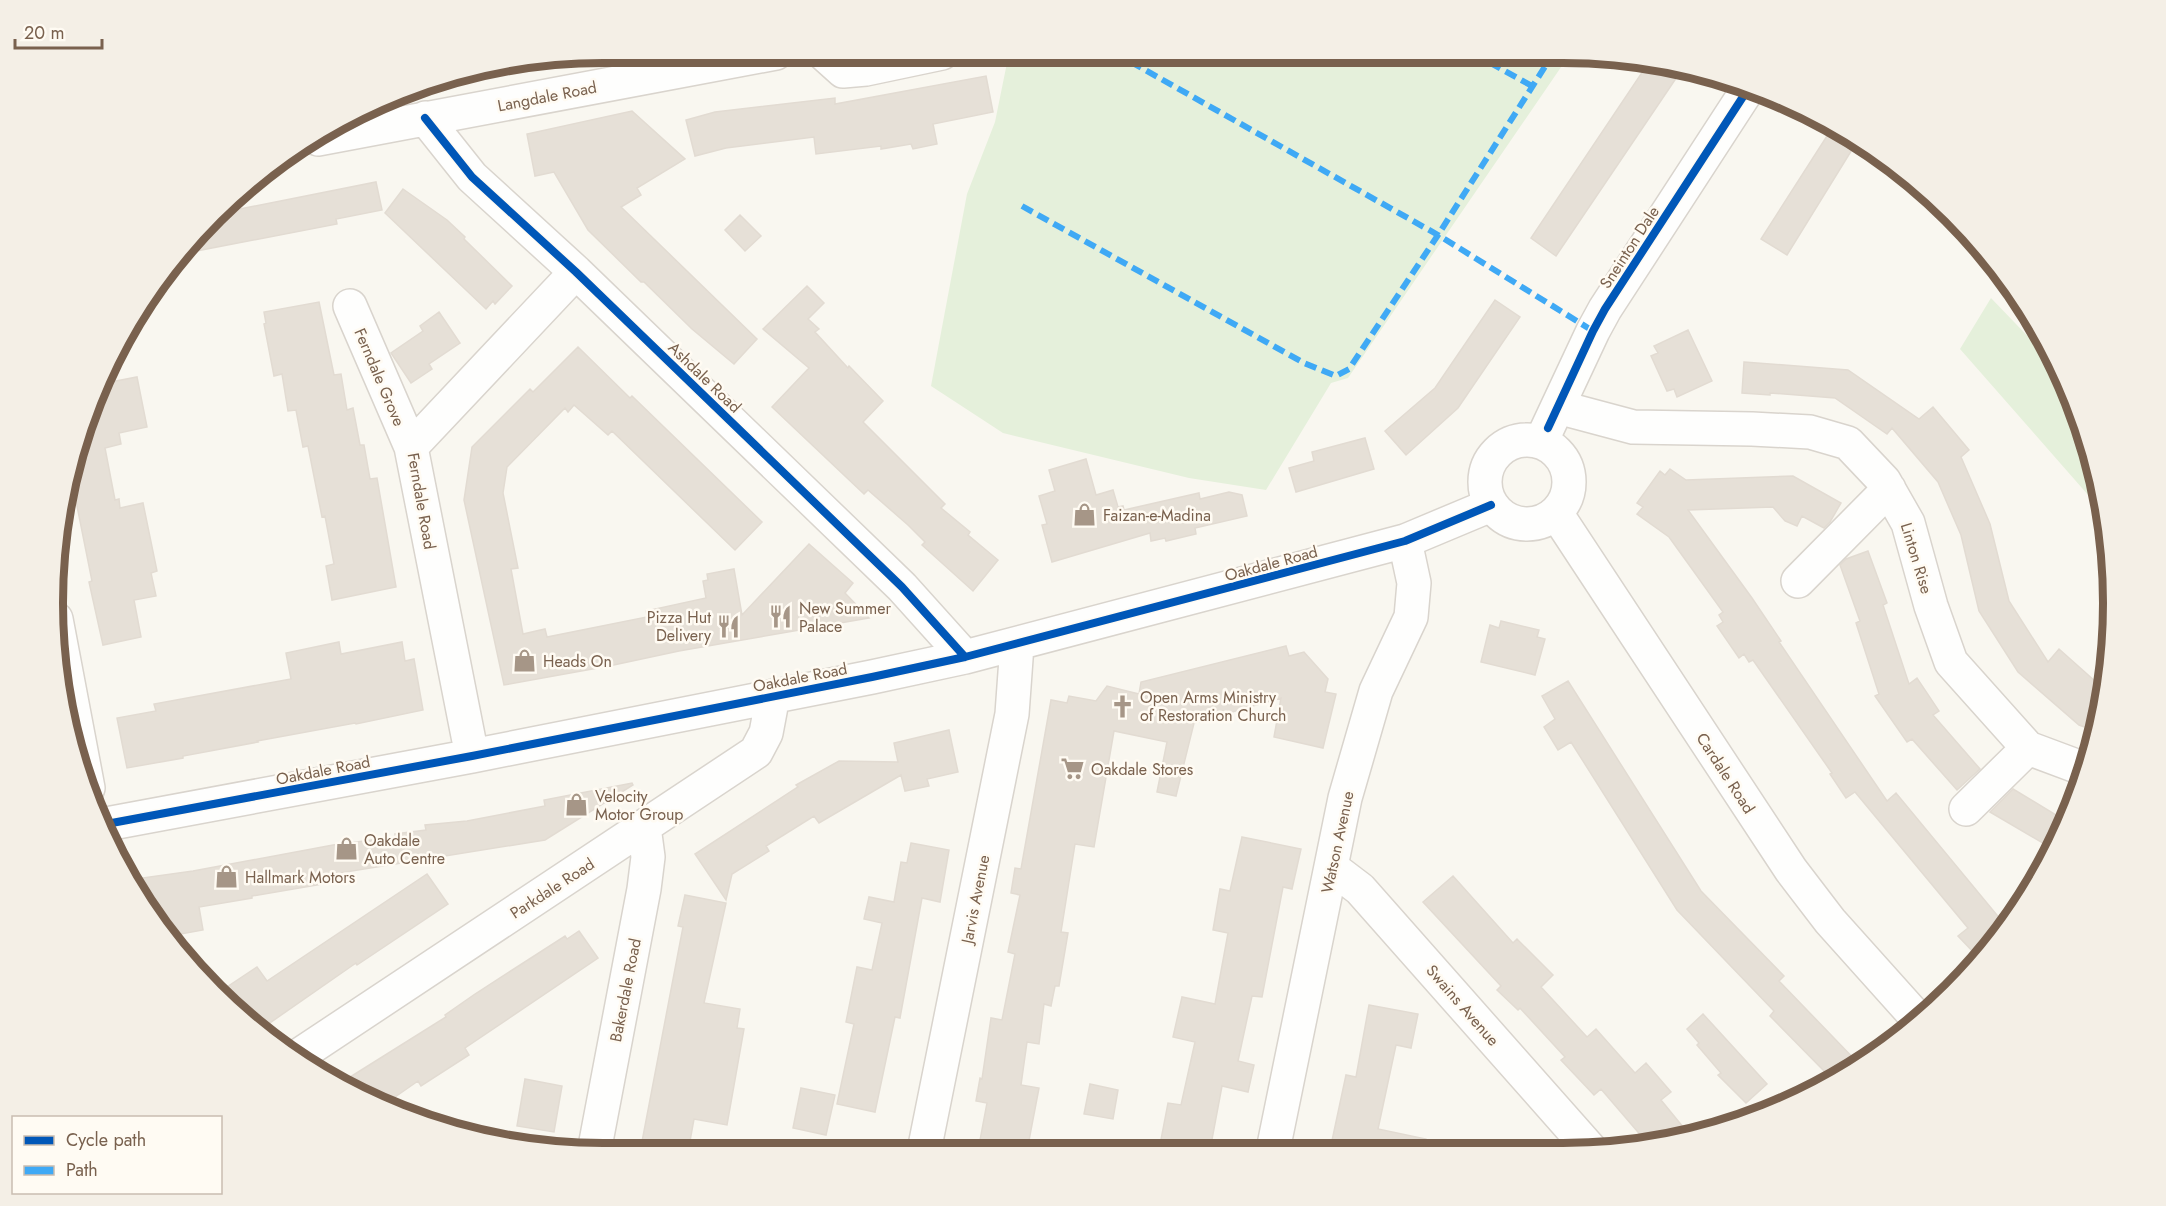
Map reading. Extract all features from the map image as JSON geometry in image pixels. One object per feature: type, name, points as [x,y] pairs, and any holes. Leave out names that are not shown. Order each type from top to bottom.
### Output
[{"type":"street","name":"Langdale Road","points":[[342,131],[388,114],[425,118],[722,63]]},
{"type":"street","points":[[834,63],[843,71],[894,63]]},
{"type":"street","name":"Sneinton Dale","points":[[1541,442],[1605,309],[1744,95]]},
{"type":"street","name":"Ashdale Road","points":[[425,118],[472,177],[576,272],[902,587],[965,657]]},
{"type":"street","name":"Ferndale Road","points":[[472,756],[411,447],[576,272]]},
{"type":"street","name":"Ferndale Grove","points":[[350,306],[411,447]]},
{"type":"street","name":"Linton Rise","points":[[1558,407],[1633,427],[1810,432],[1848,443],[1884,481],[1908,523],[1931,606],[1951,662],[2028,748],[2077,766]]},
{"type":"street","points":[[1528,439],[1541,442],[1556,451],[1566,465],[1569,482],[1566,499],[1556,513],[1544,521],[1529,524],[1514,523],[1501,516],[1491,505],[1485,493],[1484,480],[1493,456],[1503,447],[1515,441],[1528,439]]},
{"type":"street","points":[[1798,581],[1889,489]]},
{"type":"street","name":"Oakdale Road","points":[[110,823],[472,756],[872,678],[965,657],[1405,541],[1491,505]]},
{"type":"street","name":"Cardale Road","points":[[1556,513],[1791,870],[1830,921],[1913,1014]]},
{"type":"street","name":"Watson Avenue","points":[[1274,1143],[1345,798],[1376,691],[1411,617],[1414,583],[1405,541]]},
{"type":"street","name":"Jarvis Avenue","points":[[926,1143],[1012,714],[1017,645]]},
{"type":"street","name":"Parkdale Road","points":[[304,1052],[756,752],[766,733],[773,696]]},
{"type":"street","points":[[1966,809],[2028,748]]},
{"type":"street","name":"Bakerdale Road","points":[[596,1143],[644,889],[648,857],[644,827]]},
{"type":"street","name":"Swains Avenue","points":[[1331,867],[1360,889],[1584,1142]]},
{"type":"green space","points":[[1007,63],[1564,63],[1348,378],[1331,383],[1266,490],[1189,478],[1003,433],[931,386],[967,194],[995,122]]},
{"type":"green space","points":[[1991,298],[2039,348],[2062,396],[2074,429],[2093,501],[1960,349]]},
{"type":"building","points":[[1644,70],[1678,75],[1556,256],[1531,238]]},
{"type":"building","points":[[986,76],[993,112],[933,124],[937,144],[913,149],[911,144],[881,149],[881,146],[816,154],[814,137],[726,148],[695,156],[686,120],[715,112],[835,98],[835,104]]},
{"type":"building","points":[[632,111],[685,159],[637,188],[641,195],[621,207],[757,339],[734,364],[692,329],[588,230],[554,172],[535,176],[527,134]]},
{"type":"building","points":[[1829,133],[1853,148],[1787,255],[1761,239]]},
{"type":"building","points":[[376,182],[382,210],[336,219],[337,224],[193,252],[232,211]]},
{"type":"building","points":[[403,189],[447,220],[512,286],[495,304],[493,301],[486,309],[385,213]]},
{"type":"building","points":[[740,215],[761,236],[745,251],[725,230]]},
{"type":"building","points":[[807,286],[824,303],[808,319],[819,329],[815,332],[883,401],[863,422],[945,504],[941,508],[970,532],[968,535],[998,560],[973,591],[922,545],[925,542],[908,525],[868,490],[864,494],[772,407],[809,368],[763,329]]},
{"type":"building","points":[[1495,300],[1520,317],[1458,408],[1406,455],[1385,431],[1435,388]]},
{"type":"building","points":[[319,302],[334,375],[341,374],[347,410],[353,408],[360,445],[364,445],[370,479],[377,478],[396,587],[332,600],[326,566],[334,564],[308,446],[303,447],[296,410],[288,411],[282,374],[274,376],[264,324],[266,323],[264,312]]},
{"type":"building","points":[[439,312],[460,343],[429,364],[432,369],[411,383],[391,353],[423,331],[420,326]]},
{"type":"building","points":[[1688,330],[1712,381],[1677,397],[1674,389],[1667,391],[1651,356],[1658,353],[1654,346]]},
{"type":"building","points":[[578,347],[762,522],[735,550],[612,431],[608,435],[574,405],[568,412],[565,408],[507,467],[503,493],[518,568],[511,569],[523,634],[545,629],[547,637],[647,617],[646,611],[706,598],[703,581],[708,580],[707,574],[734,569],[742,615],[809,544],[853,583],[845,593],[869,618],[679,651],[504,685],[464,500],[472,447],[530,389],[533,392]]},
{"type":"building","points":[[1744,362],[1848,370],[1919,419],[1933,407],[1969,450],[1961,457],[1990,524],[2009,601],[2048,662],[2059,649],[2097,683],[2088,728],[2079,725],[2018,672],[1979,611],[1961,535],[1938,482],[1892,428],[1887,434],[1835,398],[1742,393]]},
{"type":"building","points":[[137,377],[147,427],[119,433],[121,444],[105,448],[115,500],[119,499],[120,508],[143,503],[157,571],[151,573],[156,596],[134,600],[141,637],[103,645],[89,582],[92,581],[74,492],[92,429],[111,382]]},
{"type":"building","points":[[1365,438],[1374,469],[1296,492],[1289,468],[1314,461],[1312,452]]},
{"type":"building","name":"Faizan-e-Madina","points":[[1086,459],[1096,495],[1113,490],[1118,507],[1123,506],[1124,510],[1199,493],[1200,499],[1229,492],[1242,495],[1247,516],[1195,528],[1196,534],[1166,541],[1165,538],[1151,541],[1150,533],[1052,562],[1042,525],[1047,524],[1039,496],[1055,491],[1049,470]]},
{"type":"building","points":[[1670,469],[1686,480],[1793,476],[1841,503],[1824,528],[1802,516],[1797,526],[1785,521],[1773,507],[1688,510],[1752,598],[1781,641],[1779,642],[1887,801],[1896,793],[2000,919],[1974,953],[1958,936],[1968,928],[1855,792],[1846,798],[1830,774],[1832,773],[1753,660],[1749,662],[1744,654],[1739,658],[1717,626],[1723,622],[1719,615],[1723,612],[1669,537],[1637,514],[1643,507],[1637,503],[1660,471],[1665,475]]},
{"type":"building","points":[[1868,551],[1887,603],[1883,605],[1909,684],[1917,678],[1939,711],[1933,715],[1980,769],[1957,790],[1912,739],[1907,742],[1875,696],[1879,694],[1856,623],[1860,621],[1840,565],[1846,559]]},
{"type":"building","points":[[1501,621],[1539,630],[1537,637],[1545,639],[1535,675],[1481,662],[1490,625],[1499,628]]},
{"type":"building","points":[[339,642],[341,654],[402,642],[405,661],[414,659],[423,710],[127,768],[117,718],[156,711],[154,704],[291,679],[286,653]]},
{"type":"building","points":[[1286,646],[1289,656],[1304,652],[1328,679],[1325,692],[1336,694],[1323,748],[1274,737],[1281,698],[1194,723],[1176,796],[1157,792],[1167,742],[1114,731],[1094,847],[1075,844],[1061,932],[1068,933],[1059,986],[1055,986],[1051,1006],[1044,1004],[1039,1044],[1027,1042],[1021,1085],[1039,1088],[1029,1143],[980,1143],[987,1103],[976,1101],[980,1078],[982,1079],[991,1018],[1002,1020],[1015,954],[1008,952],[1020,895],[1011,893],[1015,868],[1021,869],[1051,700],[1067,703],[1069,696],[1096,701],[1107,686],[1139,694],[1141,682]]},
{"type":"building","points":[[1568,681],[1701,891],[1784,976],[1779,981],[1853,1058],[1827,1074],[1770,1016],[1774,1011],[1677,910],[1571,742],[1558,750],[1544,727],[1555,719],[1542,696]]},
{"type":"building","points":[[949,730],[958,772],[927,779],[929,786],[905,791],[901,775],[819,823],[814,816],[766,846],[769,851],[732,874],[726,900],[695,854],[798,787],[796,785],[839,761],[898,762],[894,743]]},
{"type":"building","points":[[632,783],[633,785],[545,840],[333,874],[335,882],[199,907],[203,930],[177,935],[138,879],[193,871],[333,845],[395,837],[395,834],[426,830],[425,825],[467,821],[545,806],[544,800]]},
{"type":"building","points":[[2013,789],[2059,817],[2046,845],[1990,812]]},
{"type":"building","points":[[1242,837],[1301,849],[1292,889],[1283,887],[1262,997],[1252,996],[1238,1061],[1254,1065],[1248,1092],[1222,1086],[1211,1143],[1160,1143],[1168,1103],[1181,1105],[1195,1042],[1173,1037],[1182,997],[1215,1004],[1228,933],[1213,930],[1220,889],[1230,891]]},
{"type":"building","points":[[911,843],[949,850],[940,902],[922,898],[900,1018],[895,1017],[875,1112],[837,1104],[854,1024],[846,1022],[857,967],[872,970],[882,923],[864,919],[869,897],[894,902],[901,862],[907,863]]},
{"type":"building","points":[[427,874],[448,904],[357,965],[356,963],[267,1025],[232,996],[227,987],[257,967],[267,981]]},
{"type":"building","points":[[1453,876],[1513,943],[1517,939],[1553,975],[1541,987],[1587,1037],[1596,1029],[1635,1073],[1646,1063],[1671,1092],[1661,1100],[1683,1127],[1678,1131],[1642,1137],[1601,1089],[1594,1095],[1561,1060],[1565,1057],[1520,1008],[1518,1010],[1497,990],[1501,986],[1423,902]]},
{"type":"building","points":[[685,895],[726,903],[704,1003],[740,1009],[737,1028],[744,1029],[727,1125],[694,1119],[690,1143],[642,1143],[683,927],[678,926]]},
{"type":"building","points":[[579,931],[598,958],[465,1048],[469,1055],[421,1086],[418,1081],[391,1100],[348,1079],[446,1017],[445,1015],[475,994],[565,936],[567,939]]},
{"type":"building","points":[[1369,1005],[1418,1014],[1411,1048],[1396,1045],[1378,1129],[1426,1139],[1426,1143],[1331,1143],[1346,1075],[1356,1077]]},
{"type":"building","points":[[1703,1014],[1767,1084],[1746,1103],[1718,1075],[1721,1073],[1697,1045],[1699,1043],[1687,1029]]},
{"type":"building","points":[[525,1079],[562,1086],[554,1132],[517,1126]]},
{"type":"building","points":[[1090,1084],[1118,1090],[1113,1119],[1084,1114]]},
{"type":"building","points":[[801,1088],[835,1095],[826,1135],[793,1128]]},
{"type":"marked path","points":[[1133,63],[1438,235],[1593,331]]},
{"type":"marked path","points":[[1490,63],[1532,86]]},
{"type":"marked path","points":[[1022,206],[1304,363],[1336,376],[1349,369],[1438,235],[1547,63]]},
{"type":"cycle path","points":[[1548,428],[1605,309],[1744,95]]},
{"type":"cycle path","points":[[425,118],[472,177],[576,272],[902,587],[965,657]]},
{"type":"cycle path","points":[[110,823],[472,756],[965,657],[1405,541],[1491,505]]},
{"type":"place","name":"Faizan-e-Madina","points":[[1085,515]]},
{"type":"place","name":"New Summer Palace","points":[[781,617]]},
{"type":"place","name":"Pizza Hut Delivery","points":[[729,626]]},
{"type":"place","name":"Heads On","points":[[525,661]]},
{"type":"place","name":"Open Arms Ministry of Restoration Church","points":[[1122,706]]},
{"type":"place","name":"Oakdale Stores","points":[[1073,769]]},
{"type":"place","name":"Velocity Motor Group","points":[[577,805]]},
{"type":"place","name":"Oakdale Auto Centre","points":[[346,849]]},
{"type":"place","name":"Hallmark Motors","points":[[227,877]]}]
